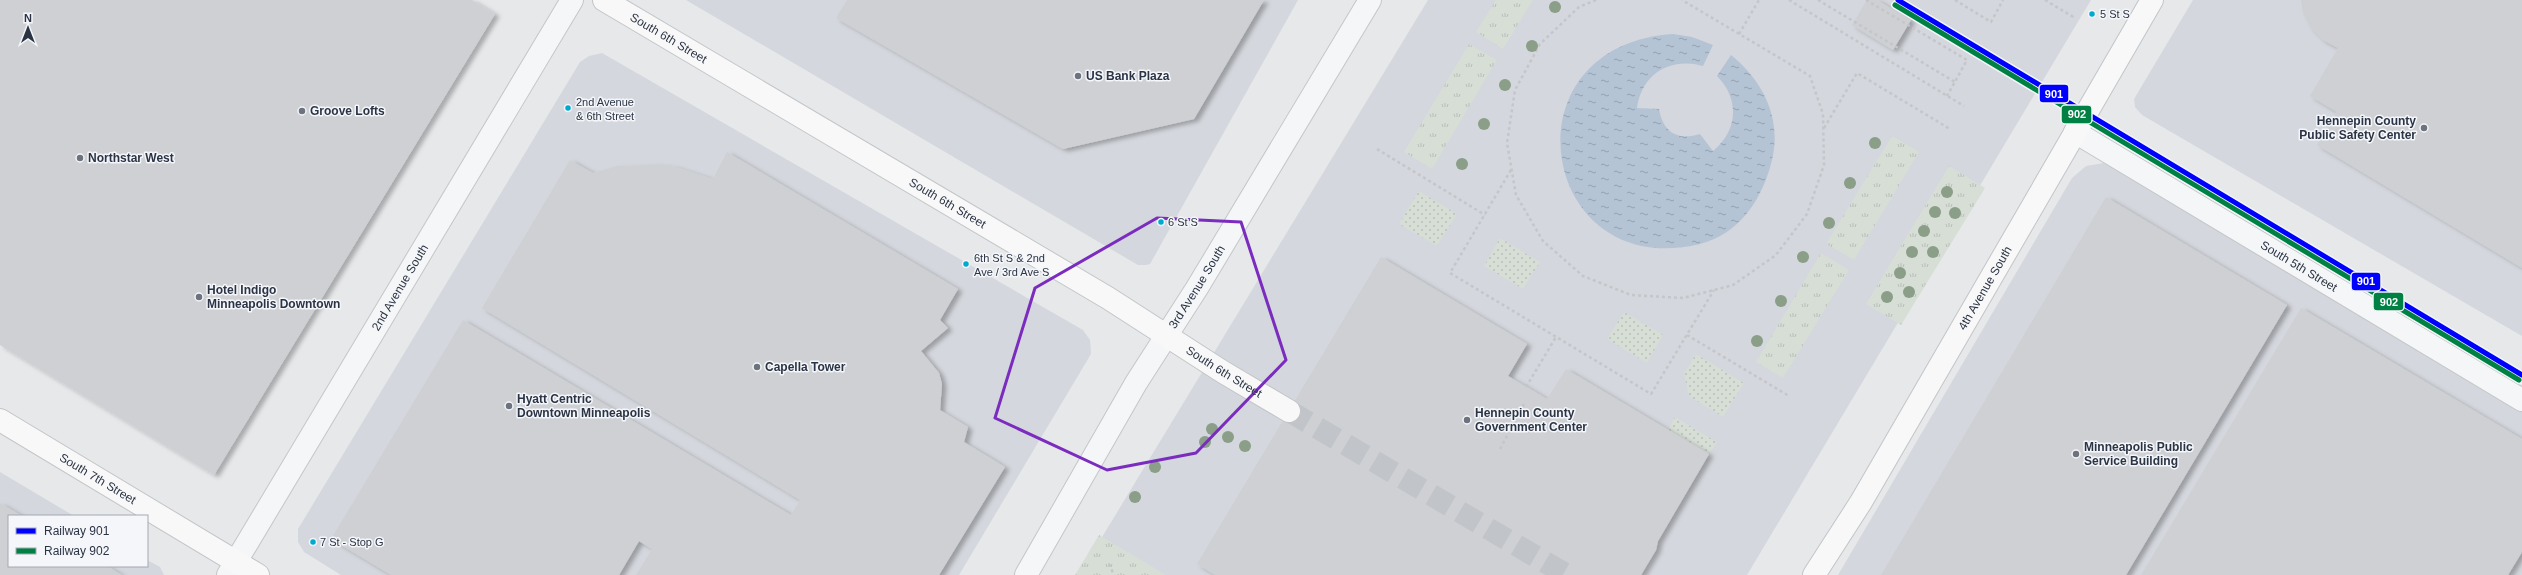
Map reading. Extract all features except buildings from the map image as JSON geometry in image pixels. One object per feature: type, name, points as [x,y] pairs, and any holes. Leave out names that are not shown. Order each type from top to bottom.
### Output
[{"type":"main road","name":"South 6th Street","points":[[604,0],[1108,298],[1289,411]]},
{"type":"main road","name":"4th Avenue South","points":[[1814,575],[1861,502],[2152,0]]},
{"type":"main road","name":"South 7th Street","points":[[0,420],[232,568],[258,575]]},
{"type":"street","name":"2nd Avenue South","points":[[232,568],[572,0]]},
{"type":"street","name":"3rd Avenue South","points":[[1026,575],[1165,335],[1197,288],[1370,0]]},
{"type":"street","name":"South 5th Street","points":[[2076,132],[2522,400]]},
{"type":"path","points":[[1596,0],[1579,7],[1540,44],[1515,90],[1507,143],[1516,195],[1543,242],[1583,276],[1631,295],[1683,298],[1733,284],[1776,255],[1807,214],[1824,165],[1823,114],[1810,76],[1682,0]]},
{"type":"path","points":[[1739,34],[1760,0]]},
{"type":"path","points":[[1789,0],[1964,106]]},
{"type":"path","points":[[1818,0],[1955,82]]},
{"type":"path","points":[[1866,0],[1967,60],[1947,96]]},
{"type":"path","points":[[1955,0],[1991,22],[2003,0]]},
{"type":"path","points":[[2045,0],[2076,18]]},
{"type":"path","points":[[1823,130],[1857,73],[1950,129]]},
{"type":"path","points":[[1377,150],[1485,215]]},
{"type":"path","points":[[1511,169],[1450,273],[1651,394],[1714,290]]},
{"type":"path","points":[[1687,335],[1789,396]]},
{"type":"path","points":[[1526,387],[1556,337]]},
{"type":"path","points":[[1500,449],[1524,404]]},
{"type":"path","points":[[1109,564],[1114,575]]},
{"type":"highlighted area","points":[[1157,218],[1241,222],[1286,360],[1196,453],[1107,470],[995,418],[1035,288]]},
{"type":"shaded area","points":[[686,0],[1298,0],[1150,264],[1138,265]]},
{"type":"shaded area","points":[[1428,0],[2091,0],[1747,575],[1079,575]]},
{"type":"shaded area","points":[[2193,0],[2522,0],[2522,336],[2142,115],[2135,107],[2134,99]]},
{"type":"shaded area","points":[[602,53],[1083,330],[1090,340],[1091,354],[959,575],[341,575],[304,552],[298,542],[298,529],[580,62],[589,56]]},
{"type":"shaded area","points":[[2104,163],[2522,410],[2522,575],[1838,575],[2072,178],[2086,166]]},
{"type":"shaded area","points":[[0,472],[72,515],[8,515],[8,567],[148,567],[148,561],[160,567],[164,575],[0,575]]},
{"type":"green space","points":[[1496,0],[1533,0],[1503,49],[1476,32]]},
{"type":"green space","points":[[1469,44],[1497,60],[1432,169],[1404,152]]},
{"type":"green space","points":[[1892,136],[1919,152],[1854,260],[1826,244]]},
{"type":"green space","points":[[1949,166],[1985,188],[1901,325],[1866,304]]},
{"type":"green space","points":[[1419,191],[1457,214],[1437,246],[1399,224]]},
{"type":"green space","points":[[1500,238],[1540,262],[1523,289],[1484,266]]},
{"type":"green space","points":[[1821,253],[1849,270],[1783,378],[1756,362]]},
{"type":"green space","points":[[1624,312],[1663,335],[1647,363],[1607,339]]},
{"type":"green space","points":[[1696,354],[1744,383],[1723,417],[1689,396],[1684,374]]},
{"type":"green space","points":[[1675,417],[1717,442],[1709,454],[1668,430]]},
{"type":"green space","points":[[1099,535],[1166,575],[1075,575]]},
{"type":"water","points":[[1673,34],[1692,37],[1713,45],[1703,66],[1680,64],[1669,66],[1660,70],[1645,85],[1637,108],[1659,109],[1664,124],[1672,133],[1684,136],[1700,134],[1713,151],[1727,134],[1733,115],[1730,95],[1717,76],[1731,55],[1752,76],[1761,89],[1767,102],[1772,115],[1774,130],[1772,160],[1763,188],[1756,201],[1738,223],[1727,232],[1700,244],[1646,247],[1604,229],[1575,198],[1562,158],[1564,116],[1582,77],[1618,48]]},
{"type":"tunnel","points":[[1289,411],[1567,575]]},
{"type":"rail line","name":"901","points":[[1898,0],[2522,375]]},
{"type":"rail line","name":"902","points":[[1895,5],[2519,380]]},
{"type":"place","name":"5 St S","points":[[2092,14]]},
{"type":"place","name":"US Bank Plaza","points":[[1078,76]]},
{"type":"place","name":"2nd Avenue & 6th Street","points":[[568,108]]},
{"type":"place","name":"Groove Lofts","points":[[302,111]]},
{"type":"place","name":"Hennepin County Public Safety Center","points":[[2424,128]]},
{"type":"place","name":"Northstar West","points":[[80,158]]},
{"type":"place","name":"6 St S","points":[[1161,222]]},
{"type":"place","name":"6th St S & 2nd Ave / 3rd Ave S","points":[[966,264]]},
{"type":"place","name":"Hotel Indigo Minneapolis Downtown","points":[[199,297]]},
{"type":"place","name":"Capella Tower","points":[[757,367]]},
{"type":"place","name":"Hyatt Centric Downtown Minneapolis","points":[[509,406]]},
{"type":"place","name":"Hennepin County Government Center","points":[[1467,420]]},
{"type":"place","name":"Minneapolis Public Service Building","points":[[2076,454]]},
{"type":"place","name":"7 St - Stop G","points":[[313,542]]}]
